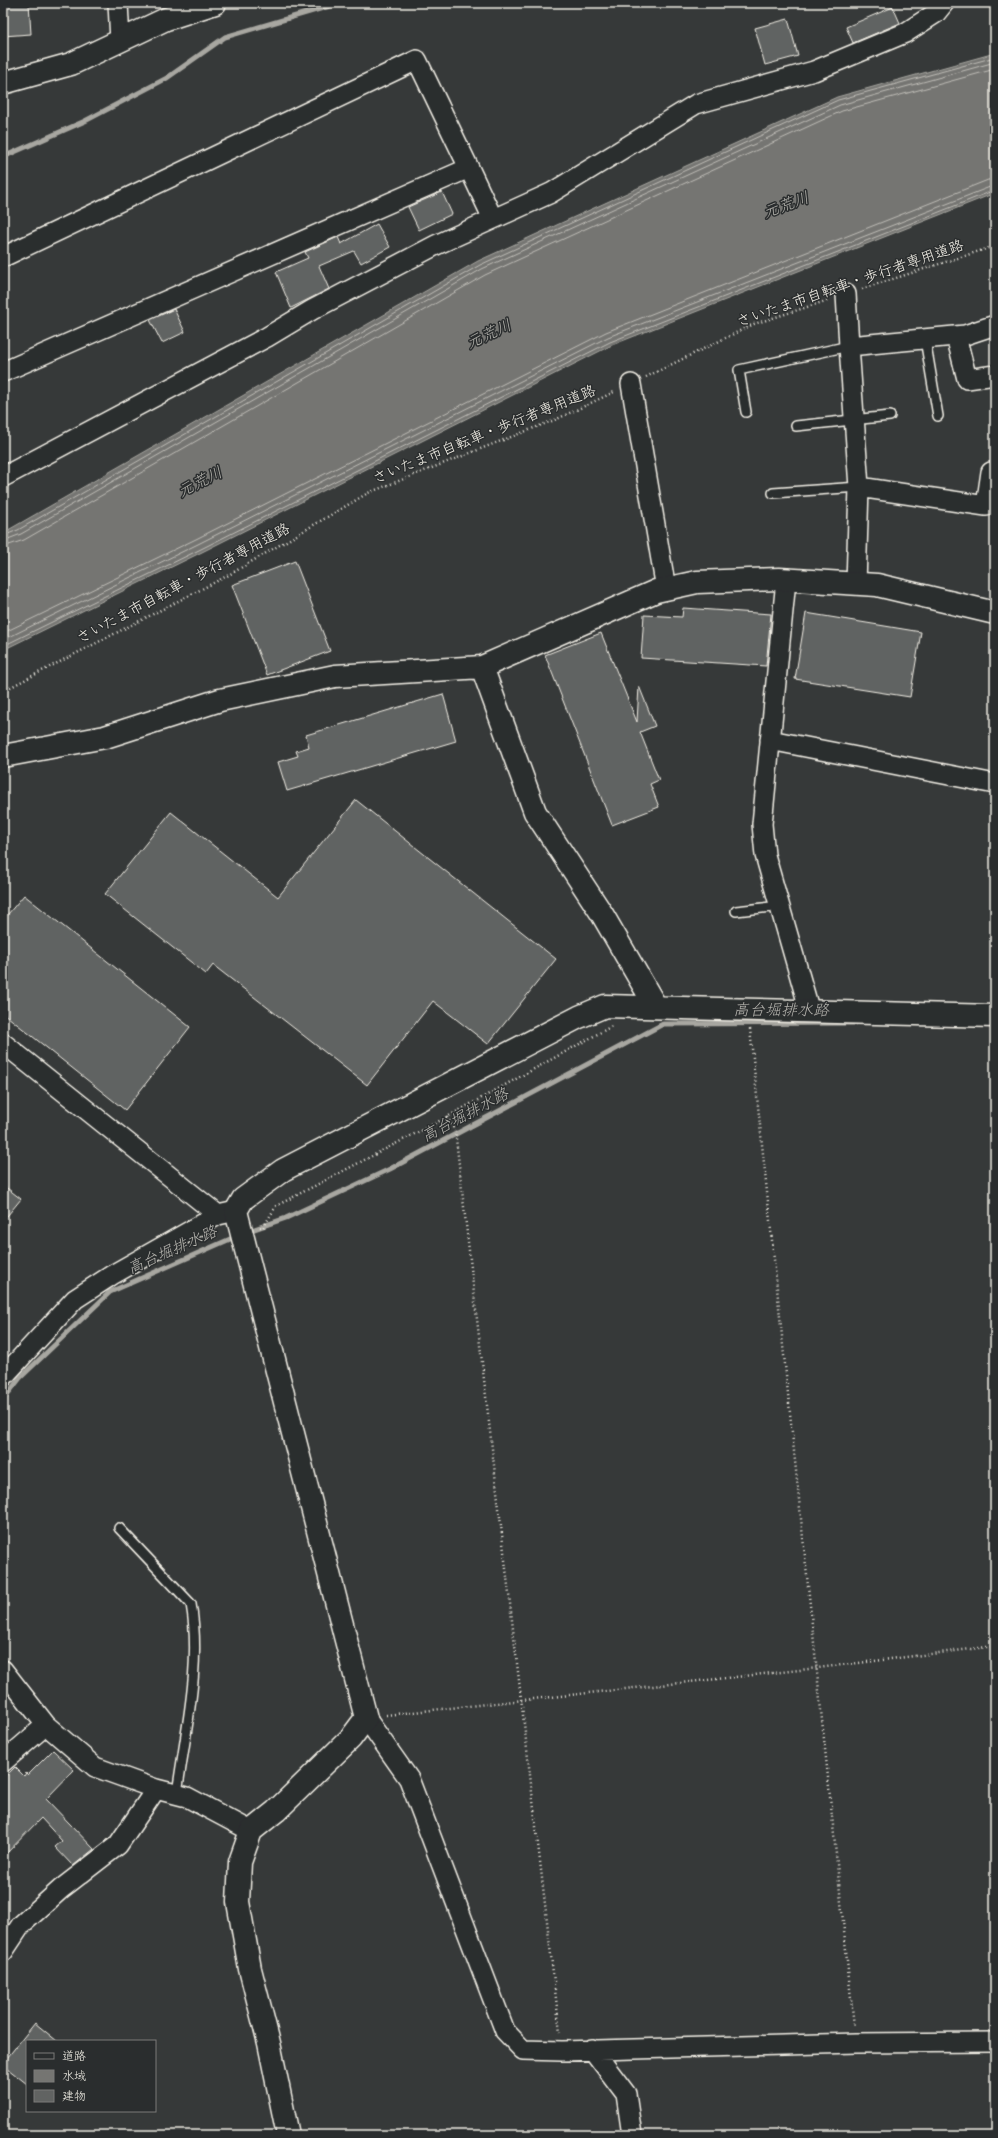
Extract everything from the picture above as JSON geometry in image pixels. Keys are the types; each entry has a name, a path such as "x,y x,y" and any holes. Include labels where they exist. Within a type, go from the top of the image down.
{"street":[{"path":"118,3 120,41"},
{"path":"3,83 71,64 166,19 215,3"},
{"path":"3,477 260,341 312,310 429,248 551,193 696,104 814,71 906,33 936,13 944,3"},
{"path":"3,257 417,60 493,219"},
{"path":"3,372 469,168"},
{"path":"846,294 859,486 856,584"},
{"path":"849,346 965,335 995,325"},
{"path":"956,336 967,379 995,375"},
{"path":"631,384 666,589"},
{"path":"859,486 986,506 991,472"},
{"path":"786,580 762,824 765,855 810,1012"},
{"path":"3,756 105,737 220,700 335,676 482,667 656,591 697,582 786,580 877,586 995,613"},
{"path":"482,667 535,812 602,914 656,1007"},
{"path":"770,740 995,784"},
{"path":"3,1377 76,1299 112,1275 231,1215 243,1199 283,1170 579,1017 605,1006 995,1016"},
{"path":"3,1043 231,1215 366,1718 409,1779 505,2031 524,2050 562,2051 856,2043 995,2042"},
{"path":"3,1670 46,1725 96,1767 156,1789 187,1797 251,1831"},
{"path":"288,2135 269,2043 250,1969 238,1902 240,1862 251,1831 276,1811 351,1738 366,1718"},
{"path":"3,1762 46,1725"},
{"path":"3,1952 21,1925 61,1889 118,1845 156,1789"},
{"path":"592,2049 626,2094 632,2135"}],"lane":[{"path":"926,339 938,416"},
{"path":"746,412 739,370 849,346"},
{"path":"796,426 890,416"},
{"path":"773,493 859,486"},
{"path":"736,911 780,906"},
{"path":"119,1528 191,1604 194,1619 195,1663 177,1794"}],"path":[{"name":"さいたま市自転車・歩行者専用道路","path":"3,691 227,576 368,493 557,419 754,324 995,246"},
{"path":"748,1009 856,2043"},
{"path":"231,1215 262,1228 276,1206 447,1117 613,1026"},
{"path":"447,1117 455,1130 562,2051"},
{"path":"366,1718 818,1668 995,1646"}],"water":[{"name":"元荒川","path":"995,53 995,193 612,345 202,552 3,650 3,533 478,261 837,97"}],"building":[{"path":"3,3 29,3 31,34 3,36"},
{"path":"893,7 900,23 853,43 846,27"},
{"path":"788,19 798,56 765,65 755,28"},
{"path":"442,192 452,214 419,230 408,207"},
{"path":"377,224 390,247 361,263 354,251 319,266 329,289 291,308 276,272 308,258 305,252 338,237 341,244"},
{"path":"174,309 185,332 162,343 150,320"},
{"path":"295,561 330,651 267,675 232,585"},
{"path":"683,608 771,614 766,666 641,658 644,615 682,617"},
{"path":"806,613 921,632 910,697 795,679"},
{"path":"601,633 637,722 639,686 655,726 640,732 659,780 650,784 659,807 612,825 545,655"},
{"path":"443,694 456,741 287,791 278,762 298,756 296,751 309,747 306,735"},
{"path":"356,800 556,959 488,1044 433,1001 367,1085 213,965 206,974 105,894 171,812 278,897"},
{"path":"24,895 190,1027 125,1110 3,1013 3,920"},
{"path":"3,1185 21,1199 3,1221"},
{"path":"53,1750 74,1770 46,1799 94,1849 73,1866 55,1847 62,1841 41,1818 3,1857 3,1779 15,1767 24,1776 26,1773 28,1775"},
{"path":"35,2023 56,2040 26,2040 26,2083 3,2065 3,2063"}],"waterway":[{"path":"3,157 85,121 167,78 225,37 340,3"},
{"name":"高台堀排水路","path":"246,1232 286,1218 390,1169 663,1024 856,1023"},
{"name":"高台堀排水路","path":"3,1400 20,1378 110,1292 237,1236"}]}
